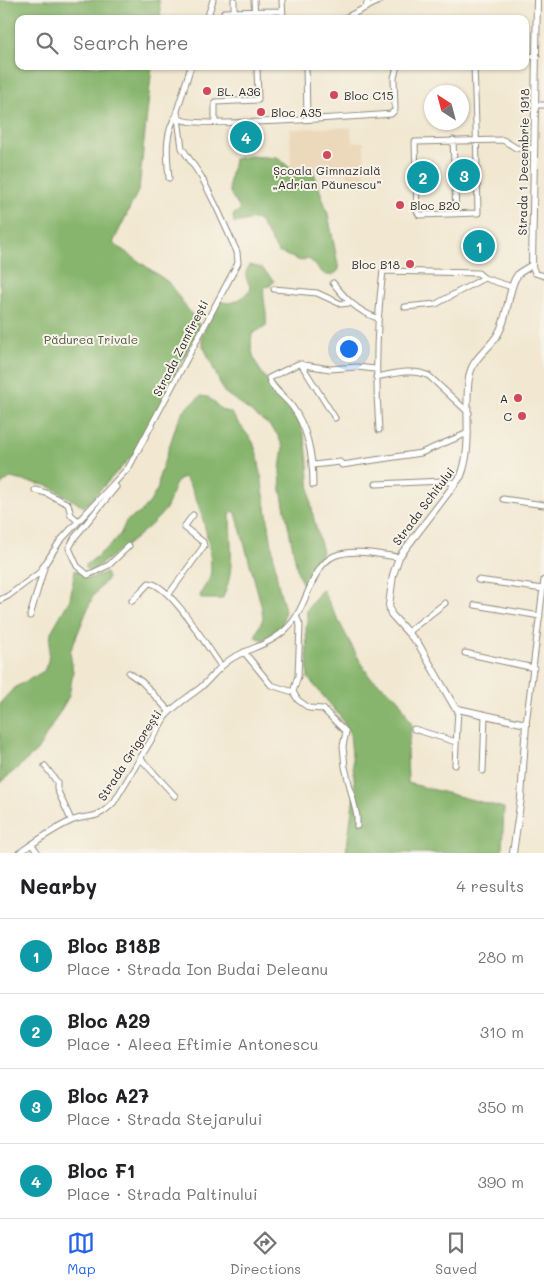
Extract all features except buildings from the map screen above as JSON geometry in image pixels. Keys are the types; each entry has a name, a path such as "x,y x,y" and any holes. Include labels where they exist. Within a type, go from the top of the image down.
{"main road":[{"name":"Strada 1 Decembrie 1918","path":"532,265 537,56 540,47 537,0"},
{"name":"Strada Schitului","path":"458,709 408,631 391,614 389,608 393,575 399,557 456,483 465,468 471,369 500,329 512,287 519,273 532,265"},
{"path":"458,709 526,724 521,798 513,853"}],"street":[{"path":"208,15 213,0"},
{"path":"234,0 234,12"},
{"path":"254,0 254,15"},
{"path":"282,0 282,15"},
{"path":"366,7 368,0"},
{"path":"351,15 381,0"},
{"path":"224,12 282,11"},
{"path":"529,57 537,56"},
{"name":"Strada Zamfirești","path":"0,600 18,589 45,566 60,541 118,480 144,440 239,258 202,178 184,153 178,116 190,70"},
{"path":"215,122 215,102 258,100 257,70"},
{"path":"306,70 307,119"},
{"path":"169,178 167,137 171,123 178,116 185,122 215,122 307,119 393,113 395,70"},
{"path":"474,70 477,140 478,213 419,215 417,211 414,144 417,141 454,140 477,140 503,140 516,148 534,149"},
{"path":"536,105 544,105"},
{"path":"454,140 456,213"},
{"path":"532,265 535,273 544,276"},
{"path":"379,430 375,370 377,318 383,271 478,273 484,278 512,287"},
{"path":"405,307 436,304 484,278"},
{"path":"333,283 349,303 365,314 377,318"},
{"path":"274,289 317,293 341,304 349,303"},
{"path":"313,485 313,465 309,442 298,416 269,378 293,365 301,364 330,369 357,366 375,370"},
{"path":"301,364 335,418"},
{"path":"376,377 402,373 422,373 429,376 469,413"},
{"path":"313,465 340,462 342,465 400,458 421,453 468,433"},
{"path":"118,480 106,500 75,537 69,548 77,566 88,575 109,565 129,546"},
{"path":"376,484 443,481 456,483"},
{"path":"35,490 46,493 68,504 71,515 78,521"},
{"path":"503,499 544,505"},
{"path":"168,594 204,546 203,542 184,527 193,515"},
{"name":"Strada Grigorești","path":"19,853 71,820 96,816 104,812 114,802 170,712 201,687 221,666 244,652 278,637 297,618 319,570 330,558 344,553 399,557"},
{"path":"30,616 45,566"},
{"path":"478,580 543,590"},
{"path":"526,724 544,580"},
{"path":"132,601 149,583 156,583 168,594 221,666"},
{"path":"408,631 445,604"},
{"path":"475,605 540,616"},
{"path":"293,692 298,676 300,638 297,618"},
{"path":"244,652 271,685 293,692 298,700 310,708 323,709 346,732 343,746 345,767 358,816 357,826"},
{"path":"465,653 534,668"},
{"path":"129,673 142,682 170,712"},
{"path":"455,765 458,709"},
{"path":"482,771 486,715"},
{"path":"414,729 456,742"},
{"path":"140,758 175,796"},
{"path":"45,766 57,782 57,789 71,820"},
{"path":"32,845 38,853"}],"shaded area":[{"name":"Școala Gimnazială „Adrian Păunescu”","path":"351,127 352,142 364,142 365,181 348,182 347,168 336,168 335,170 291,167 290,129"}],"green space":[{"name":"Pădurea Trivale","path":"0,0 159,0 161,15 15,15 15,70 152,70 139,189 113,243 168,282 200,326 134,454 84,507 49,486 10,478 0,486"},
{"path":"250,156 278,158 290,168 313,170 328,214 339,270 334,274 325,274 307,258 301,261 278,252 260,222 255,219 234,223 233,215 240,210 229,188 234,159"},
{"path":"250,265 262,268 274,281 270,286 264,287 266,326 252,334 254,358 259,369 296,416 301,426 308,458 312,509 322,548 321,556 303,585 298,574 281,490 280,469 283,447 277,434 269,425 224,392 202,343 202,335 219,301 233,302 251,288 246,276 246,271"},
{"path":"201,396 208,397 222,410 231,413 253,442 258,457 278,584 285,610 282,626 263,640 255,637 263,618 261,604 236,513 233,511 230,514 231,568 226,589 222,599 203,599 200,597 210,576 208,539 194,494 183,477 179,479 174,487 165,510 150,526 91,571 86,569 86,565 112,544 121,533 126,521 140,513 150,502 158,488 159,477 177,423 185,409"},
{"path":"75,570 89,578 106,573 108,578 93,596 70,652 73,672 69,696 37,751 0,783 0,703 14,688 44,671 48,661 51,632 70,599"},
{"path":"322,589 369,676 398,698 412,725 407,751 408,783 504,808 502,853 346,853 355,788 350,734 340,716 308,678 307,610"}],"place":[{"name":"BL. A36","path":"207,91"},
{"name":"Bloc C15","path":"334,95"},
{"name":"Bloc A35","path":"261,112"},
{"name":"Bloc F1","path":"246,137"},
{"name":"Școala Gimnazială „Adrian Păunescu”","path":"327,155"},
{"name":"Bloc A27","path":"464,175"},
{"name":"Bloc A29","path":"423,177"},
{"name":"Bloc B20","path":"400,205"},
{"name":"Bloc B18B","path":"479,246"},
{"name":"Bloc B18","path":"410,264"},
{"name":"A","path":"518,398"},
{"name":"C","path":"522,416"}]}
